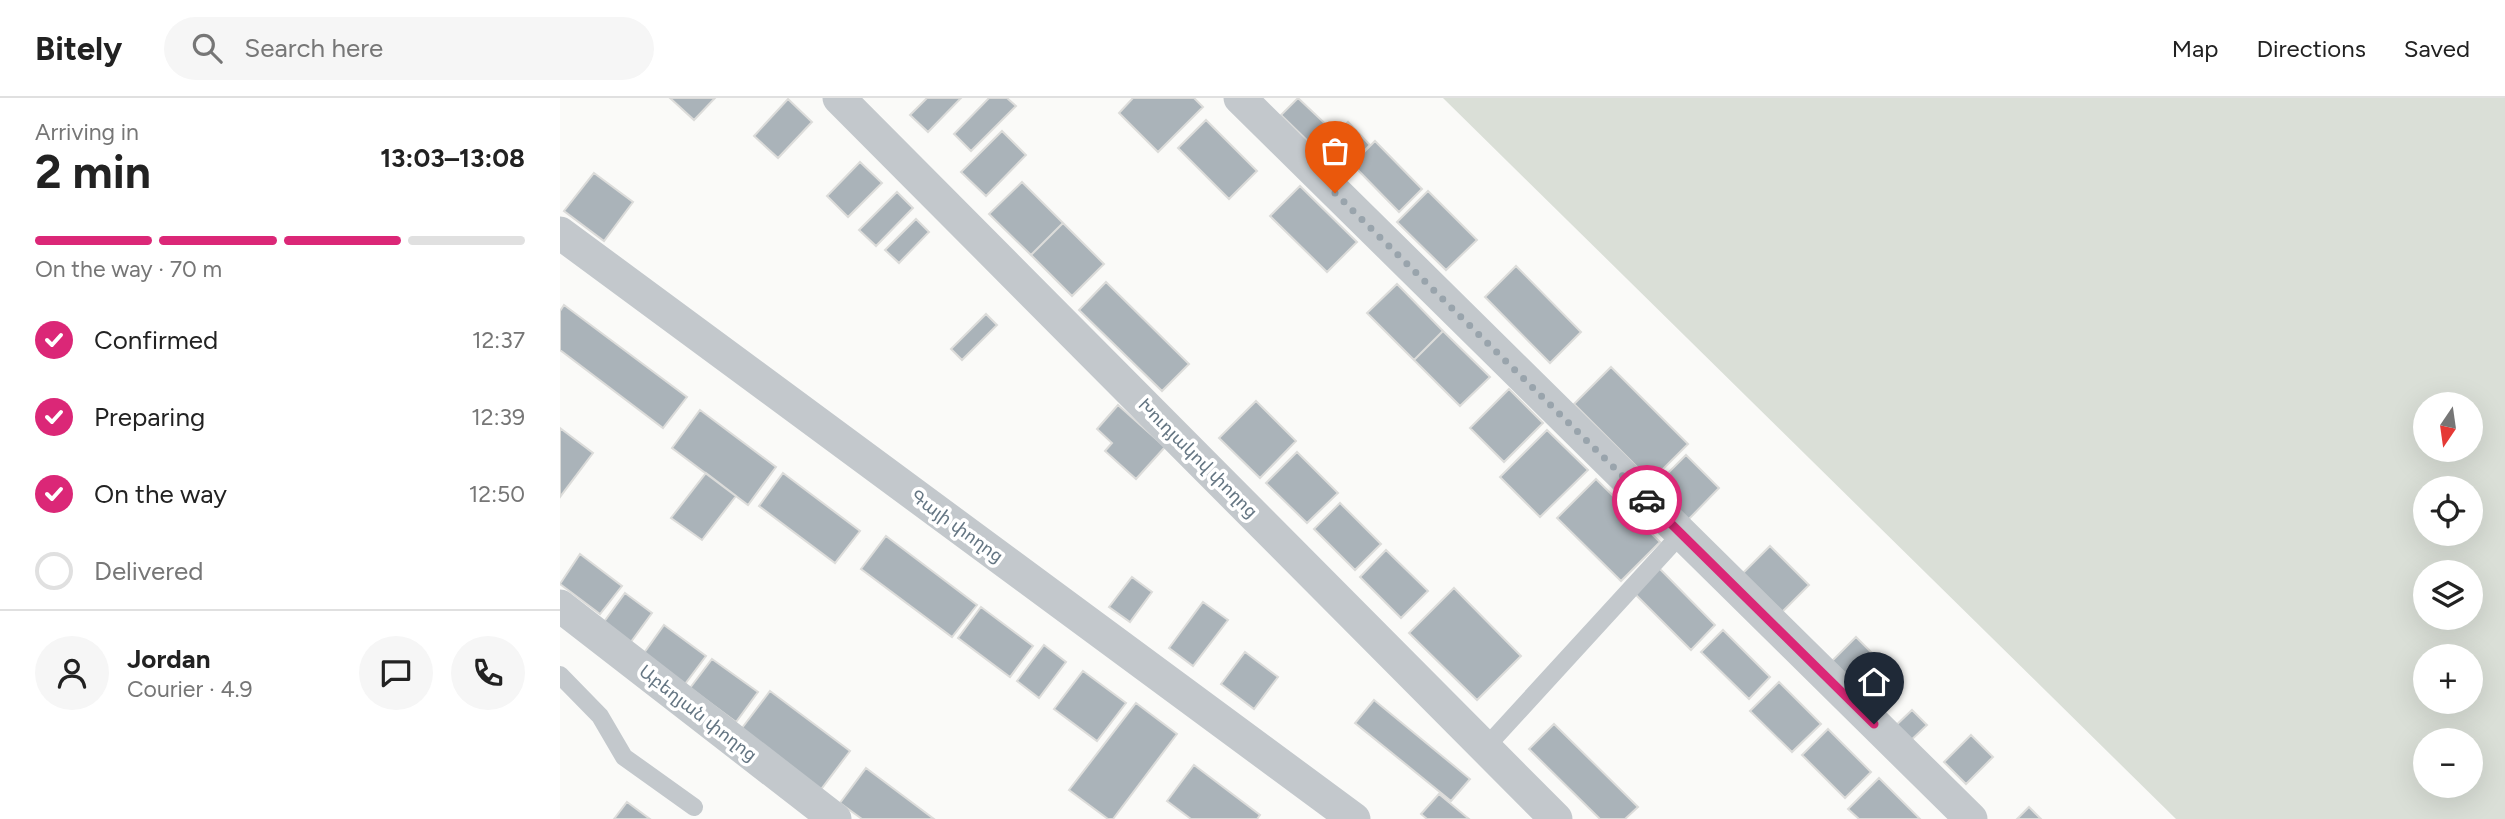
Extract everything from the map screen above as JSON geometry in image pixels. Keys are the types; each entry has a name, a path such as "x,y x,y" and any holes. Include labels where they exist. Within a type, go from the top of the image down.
{"street":[{"name":"Խուդյակով փողոց","path":"839,98 1556,819"},
{"path":"1240,98 1971,819"},
{"name":"Գայի փողոց","path":"560,233 1354,819"},
{"name":"Աբեղյան փողոց","path":"560,606 835,819"}],"lane":[{"path":"1485,748 1681,534"},
{"path":"560,675 600,716 624,757 694,807"}],"shaded area":[{"path":"1443,98 2505,98 2505,819 2176,819"}],"building":[{"path":"670,98 715,98 694,120"},
{"path":"927,98 961,98 928,132 910,115"},
{"path":"989,98 1007,98 1016,106 971,151 954,134"},
{"path":"1133,98 1194,98 1203,107 1158,152 1119,113"},
{"path":"1298,98 1335,133 1318,151 1281,115"},
{"path":"788,99 812,122 778,158 754,136"},
{"path":"1206,120 1257,171 1229,199 1178,148"},
{"path":"1348,122 1370,145 1356,159 1334,136"},
{"path":"1002,131 1026,155 986,196 961,172"},
{"path":"1375,141 1422,189 1399,212 1352,164"},
{"path":"860,162 882,183 848,217 827,196"},
{"path":"594,173 633,202 604,241 564,211"},
{"path":"1022,182 1063,223 1031,255 989,214"},
{"path":"1300,186 1357,242 1327,272 1270,216"},
{"path":"1428,191 1477,240 1446,270 1397,222"},
{"path":"897,192 913,208 876,246 859,230"},
{"path":"916,219 929,232 899,263 885,250"},
{"path":"1063,223 1104,264 1072,296 1031,255"},
{"path":"1516,266 1581,332 1550,363 1485,297"},
{"path":"1106,282 1189,364 1162,391 1079,310"},
{"path":"1397,284 1443,331 1414,360 1367,313"},
{"path":"564,305 687,397 663,428 560,350 560,311"},
{"path":"986,314 997,325 962,360 951,349"},
{"path":"1443,331 1490,377 1460,406 1414,360"},
{"path":"1611,367 1688,444 1651,481 1574,404"},
{"path":"1509,389 1543,423 1504,462 1470,428"},
{"path":"1256,401 1296,441 1260,478 1219,438"},
{"path":"1118,405 1165,447 1136,479 1105,451 1112,443 1097,429"},
{"path":"700,410 776,467 748,505 672,448"},
{"path":"560,428 593,453 560,497"},
{"path":"1547,430 1588,470 1540,517 1500,477"},
{"path":"1297,452 1338,493 1307,523 1266,483"},
{"path":"1686,455 1719,488 1685,523 1652,489"},
{"path":"706,473 736,496 702,540 671,518"},
{"path":"783,473 860,531 835,563 759,506"},
{"path":"1596,479 1660,542 1621,581 1557,518"},
{"path":"1340,503 1381,544 1355,570 1314,529"},
{"path":"886,536 977,605 952,637 861,569"},
{"path":"1770,546 1809,585 1782,612 1743,573"},
{"path":"1386,550 1428,591 1401,618 1360,577"},
{"path":"580,554 622,586 600,614 560,584"},
{"path":"1659,568 1715,625 1691,650 1634,593"},
{"path":"1132,577 1152,592 1130,622 1109,607"},
{"path":"1454,588 1521,656 1477,700 1409,633"},
{"path":"625,593 652,613 628,646 601,626"},
{"path":"1203,602 1228,620 1193,666 1169,648"},
{"path":"981,607 1033,646 1010,677 958,638"},
{"path":"664,625 706,656 685,684 644,653"},
{"path":"1723,630 1770,677 1749,699 1701,652"},
{"path":"1856,637 1893,674 1869,697 1832,661"},
{"path":"1044,645 1066,662 1039,698 1017,681"},
{"path":"1245,652 1278,677 1254,709 1221,684"},
{"path":"712,659 758,692 736,722 690,688"},
{"path":"1083,671 1126,703 1097,741 1054,709"},
{"path":"1779,682 1821,724 1792,752 1750,711"},
{"path":"770,691 850,751 819,792 739,732"},
{"path":"1374,700 1470,779 1451,801 1355,723"},
{"path":"1136,703 1177,734 1113,819 1108,819 1069,790"},
{"path":"1912,710 1927,725 1905,746 1890,731"},
{"path":"1554,724 1638,807 1625,819 1600,819 1529,749"},
{"path":"1828,729 1871,772 1845,798 1802,755"},
{"path":"1971,735 1993,757 1966,784 1944,762"},
{"path":"1194,765 1260,815 1257,819 1191,819 1167,801"},
{"path":"866,768 934,819 862,819 840,803"},
{"path":"1879,778 1920,819 1859,819 1848,809"},
{"path":"1439,794 1469,819 1427,819 1421,814"},
{"path":"627,802 650,819 614,819"},
{"path":"2029,807 2041,819 2017,819"}],"way so far":[{"path":"1335,193 1647,500"}],"route":[{"path":"1647,500 1874,724"}]}
